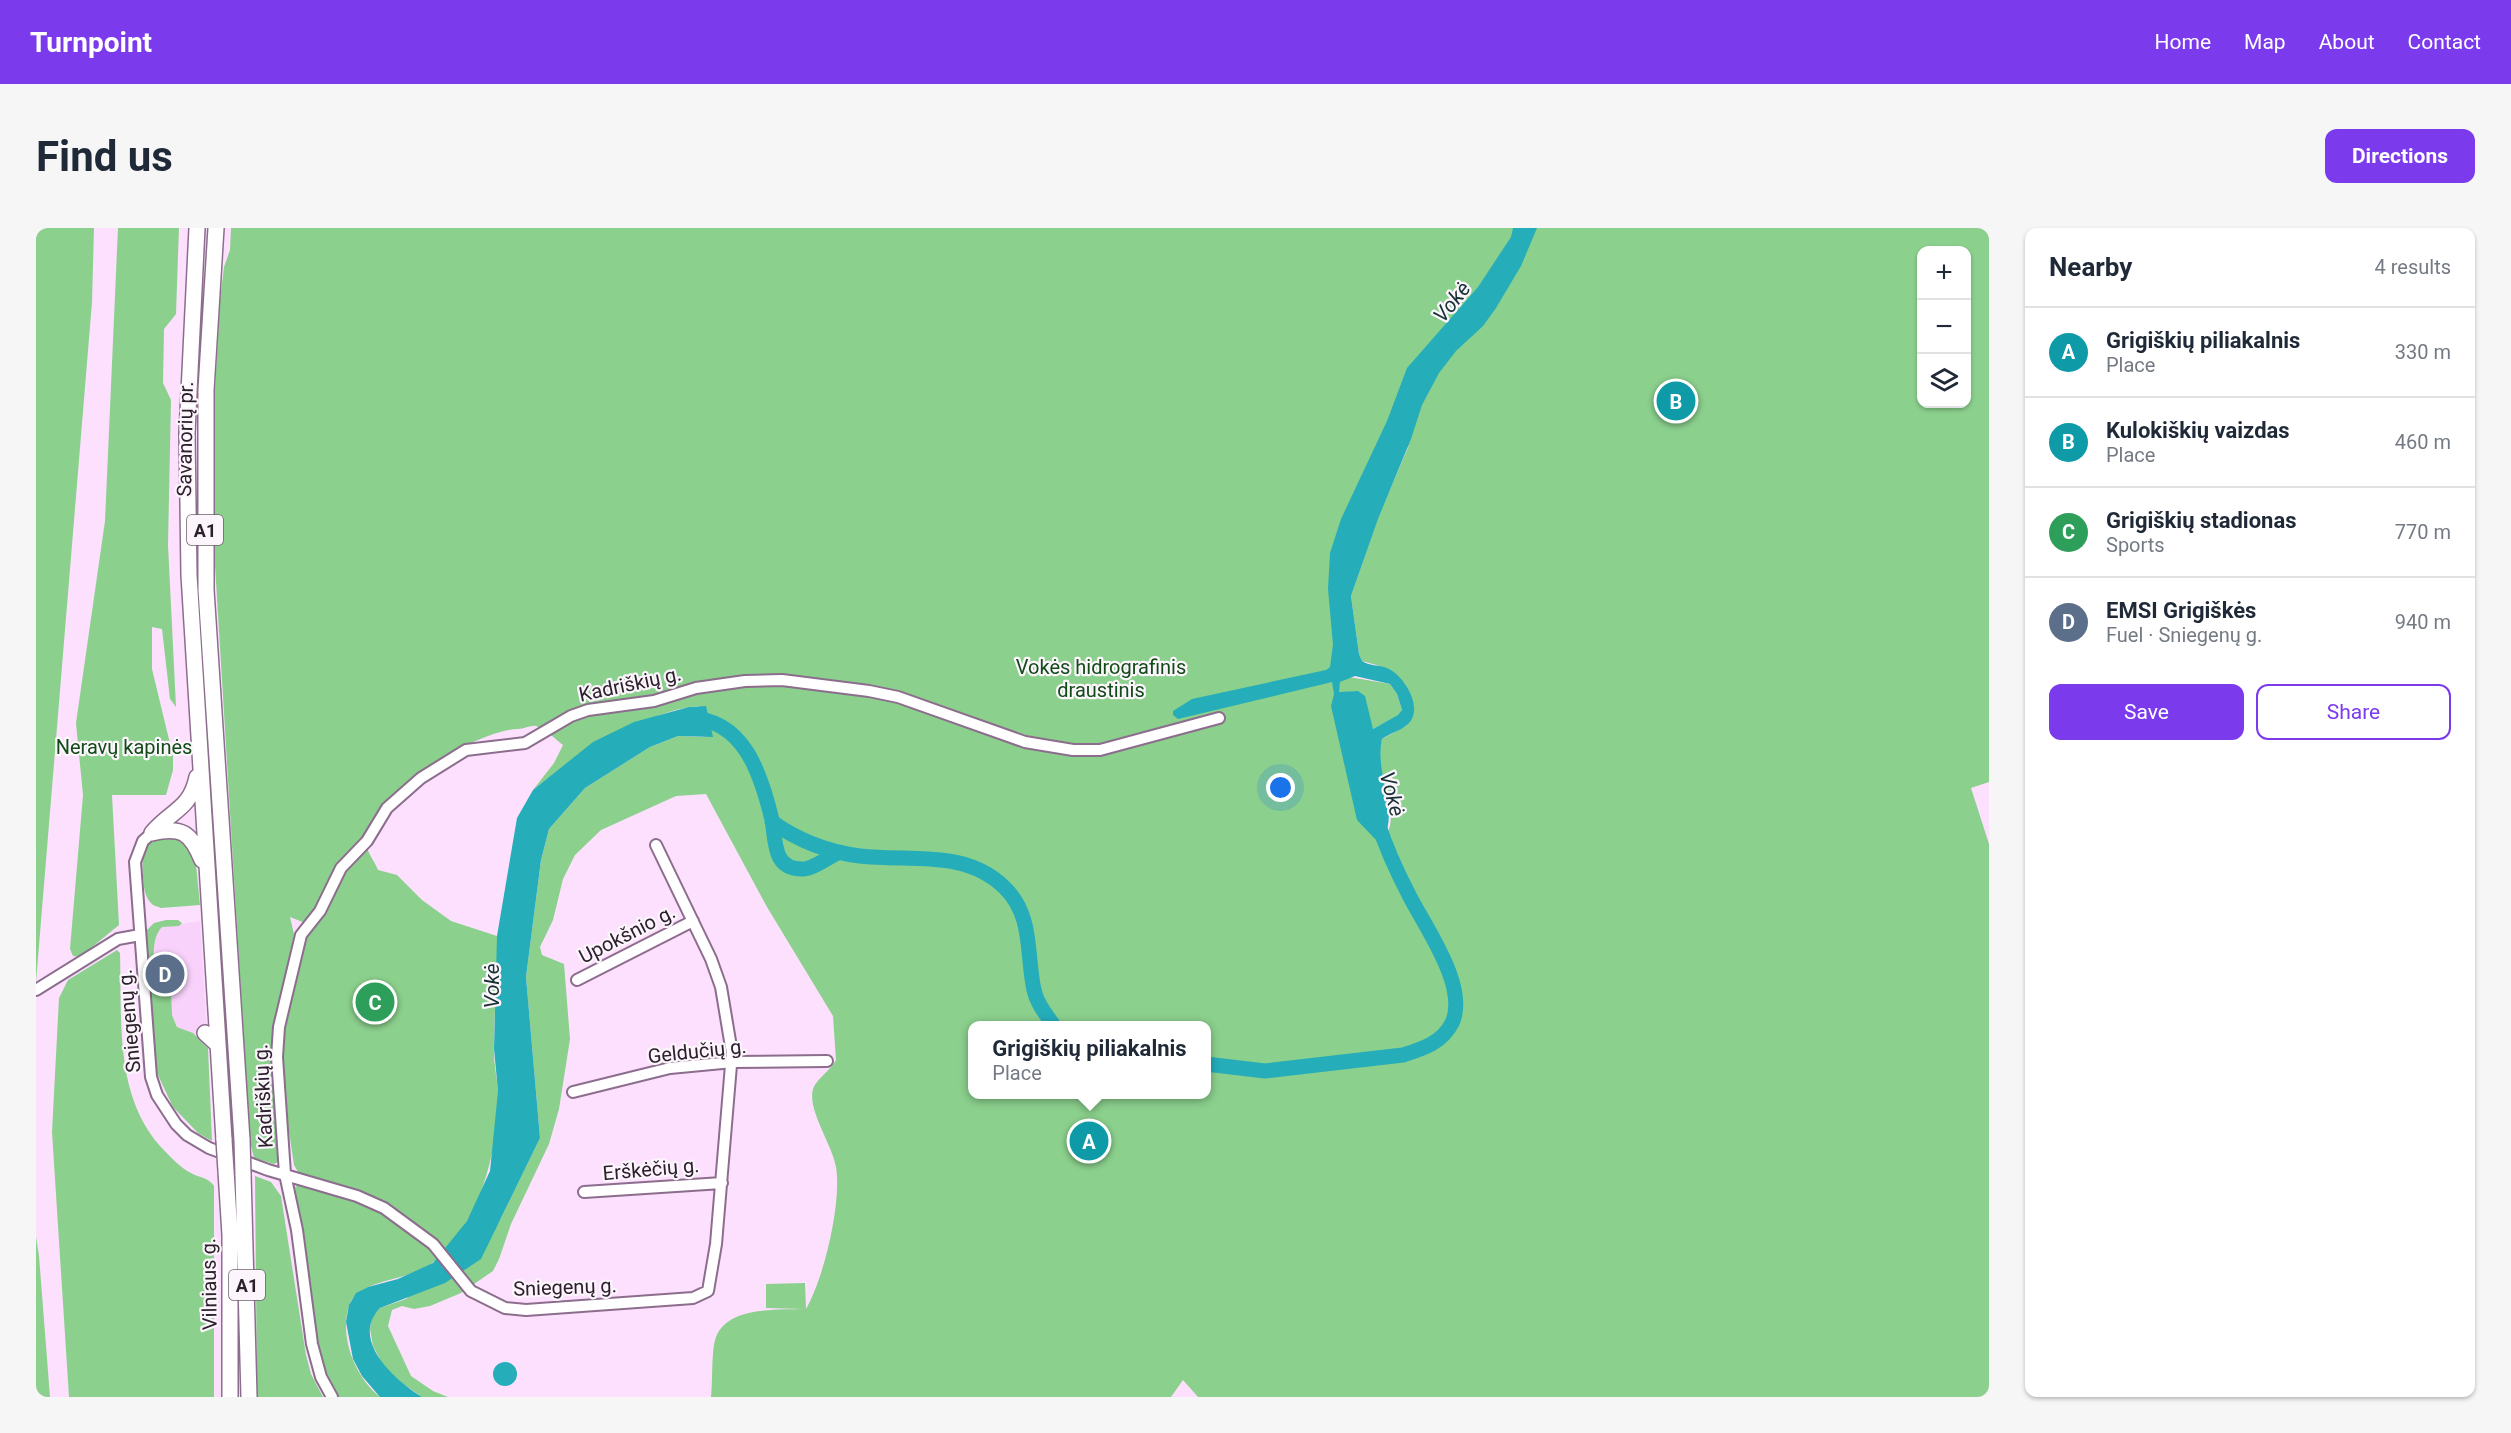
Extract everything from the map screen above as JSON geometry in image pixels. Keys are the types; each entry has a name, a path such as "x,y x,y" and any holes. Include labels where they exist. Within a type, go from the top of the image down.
{"highway":[{"name":"A1","path":"197,228 187,433 188,512 192,659 218,1045"},
{"name":"Savanorių pr.","path":"216,228 206,390 206,590 243,1174"},
{"path":"206,390 222,228"},
{"path":"152,833 186,804 193,794 200,764"},
{"path":"152,833 174,830 189,836 195,842 208,881"},
{"path":"205,1033 218,1045"},
{"name":"Vilniaus g.","path":"218,1045 230,1235 230,1397"},
{"name":"Vilniaus g.","path":"243,1174 249,1397"}],"street":[{"name":"Kadriškių g.","path":"332,1397 321,1377 312,1344 297,1230 285,1174 277,1042 302,935 320,911 341,868 367,841 387,808 421,778 466,750 525,743 571,716 588,710 654,701 696,688 745,681 782,681 898,697 1025,742 1052,749 1100,750 1220,718"},
{"name":"Sniegenų g.","path":"152,833 143,841 135,862 148,1057 157,1095 166,1111 182,1130 198,1143 375,1204 403,1220 433,1244 466,1286 490,1302 505,1308 526,1310 693,1298 708,1291 722,1183 733,1062 721,987 693,921 656,845"},
{"name":"Upokšnio g.","path":"577,980 693,921"},
{"path":"36,990 118,939 140,935"},
{"name":"Geldučių g.","path":"573,1092 670,1068 733,1062 827,1061"},
{"name":"Erškėčių g.","path":"584,1192 722,1183"}],"shaded area":[{"path":"200,921 208,1048 193,1033 178,1027 172,1015 171,992 157,991 154,947 156,933 162,927"}],"green space":[{"path":"36,228 94,228 92,302 36,982"},
{"name":"Neravų kapinės","path":"118,228 179,228 176,314 164,329 163,383 171,400 168,545 176,707 170,699 162,629 152,627 152,669 173,756 173,770 166,795 112,795 119,925 80,957 73,956 70,949 83,795 76,723 105,521"},
{"name":"Vokės hidrografinis draustinis","path":"231,228 1989,228 1989,782 1971,788 1989,844 1989,1397 1198,1397 1183,1380 1171,1397 711,1397 714,1343 722,1327 742,1315 755,1312 804,1309 766,1308 766,1284 805,1283 806,1309 819,1279 834,1219 837,1182 834,1158 813,1107 812,1097 815,1085 836,1060 833,1016 767,907 706,794 676,796 601,830 575,855 563,879 553,920 540,947 542,955 564,964 570,1039 559,1109 549,1144 511,1224 493,1271 461,1293 430,1306 414,1309 402,1306 392,1310 388,1326 411,1376 433,1391 448,1397 422,1397 395,1378 383,1365 373,1346 370,1329 372,1316 380,1308 406,1299 499,1222 540,1138 526,977 541,860 549,829 585,788 650,747 678,736 705,737 699,706 678,709 657,716 612,737 533,790 554,763 563,745 536,726 500,732 478,740 429,767 386,801 372,819 366,841 378,870 397,875 422,900 451,921 497,936 494,1051 498,1091 497,1114 495,1137 483,1185 462,1230 431,1264 421,1270 362,1290 349,1306 346,1330 351,1356 363,1379 380,1397 337,1397 319,1357 295,1187 300,1184 358,1201 434,1240 420,1227 390,1207 359,1193 306,1176 298,1172 294,1165 285,1105 281,1033 305,923 290,917 294,934 272,1037 280,1161 274,1164 254,1158 250,1141 213,532 214,407 224,267 230,250","holes":["1409,445 1378,518 1351,596 1359,654 1362,661 1380,666 1405,684 1414,707 1406,726 1382,739 1381,742 1379,760 1391,815 1387,834 1381,841 1343,693 1358,691 1373,729 1399,715 1402,710 1397,694 1390,684 1349,677 1337,558"]},
{"path":"182,836 195,854 200,905 161,908 153,905 146,895 143,855 149,843 155,840"},
{"path":"178,920 182,923 179,926 162,927 155,940 157,991 171,991 172,1015 177,1027 193,1033 208,1048 212,1141 198,1133 173,1107 156,1071 146,931 154,923"},
{"path":"117,950 120,953 121,1029 128,1079 135,1103 145,1125 174,1161 214,1186 214,1397 69,1397 52,1132 59,998 68,980"},
{"path":"255,1176 271,1182 281,1196 306,1355 311,1374 323,1397 257,1397"},
{"path":"36,1237 39,1256 50,1397 36,1397"}],"water":[{"path":"1513,228 1537,228 1521,266 1496,308 1483,326 1456,351 1439,373 1422,405 1351,596 1362,661 1386,667 1395,673 1411,694 1414,711 1407,725 1382,739 1381,765 1389,815 1388,828 1383,840 1378,842 1357,820 1331,706 1334,694 1332,682 1178,719 1173,715 1173,711 1192,699 1326,670 1330,667 1333,645 1328,589 1330,553 1341,519 1387,421 1407,368 1478,287 1511,237","holes":["1355,676 1390,684 1397,694 1402,710 1398,715 1373,729 1365,696 1358,691 1339,692 1340,682"]},
{"path":"706,706 713,737 678,736 650,747 585,788 549,829 541,860 526,977 540,1138 481,1259 445,1283 380,1308 372,1320 370,1333 373,1346 380,1358 400,1381 422,1397 380,1397 362,1376 353,1359 346,1322 349,1305 356,1293 368,1287 398,1279 433,1263 467,1221 490,1171 498,1091 494,1049 497,936 517,818 533,790 593,742 634,722 689,707"},
{"path":"505,1362 513,1366 517,1374 513,1382 505,1386 497,1382 493,1374 497,1366"}],"waterway":[{"name":"Vokė","path":"689,718 708,721 724,728 747,752 762,785 772,820 777,852 785,864 792,868 802,869 816,865 839,852"},
{"name":"Vokė","path":"772,822 792,835 836,852 860,856 954,862 989,875 1014,898 1020,910 1025,923 1035,995 1050,1021"},
{"name":"Vokė","path":"1211,1065 1265,1071 1403,1055 1431,1044 1448,1030 1456,1008 1455,992 1450,975 1434,940 1400,878 1378,823"}],"place":[{"name":"Kulokiškių vaizdas","path":"1676,401"},
{"name":"EMSI Grigiškės","path":"165,974"},
{"name":"Grigiškių stadionas","path":"375,1002"},
{"name":"Grigiškių piliakalnis","path":"1089,1141"}]}
